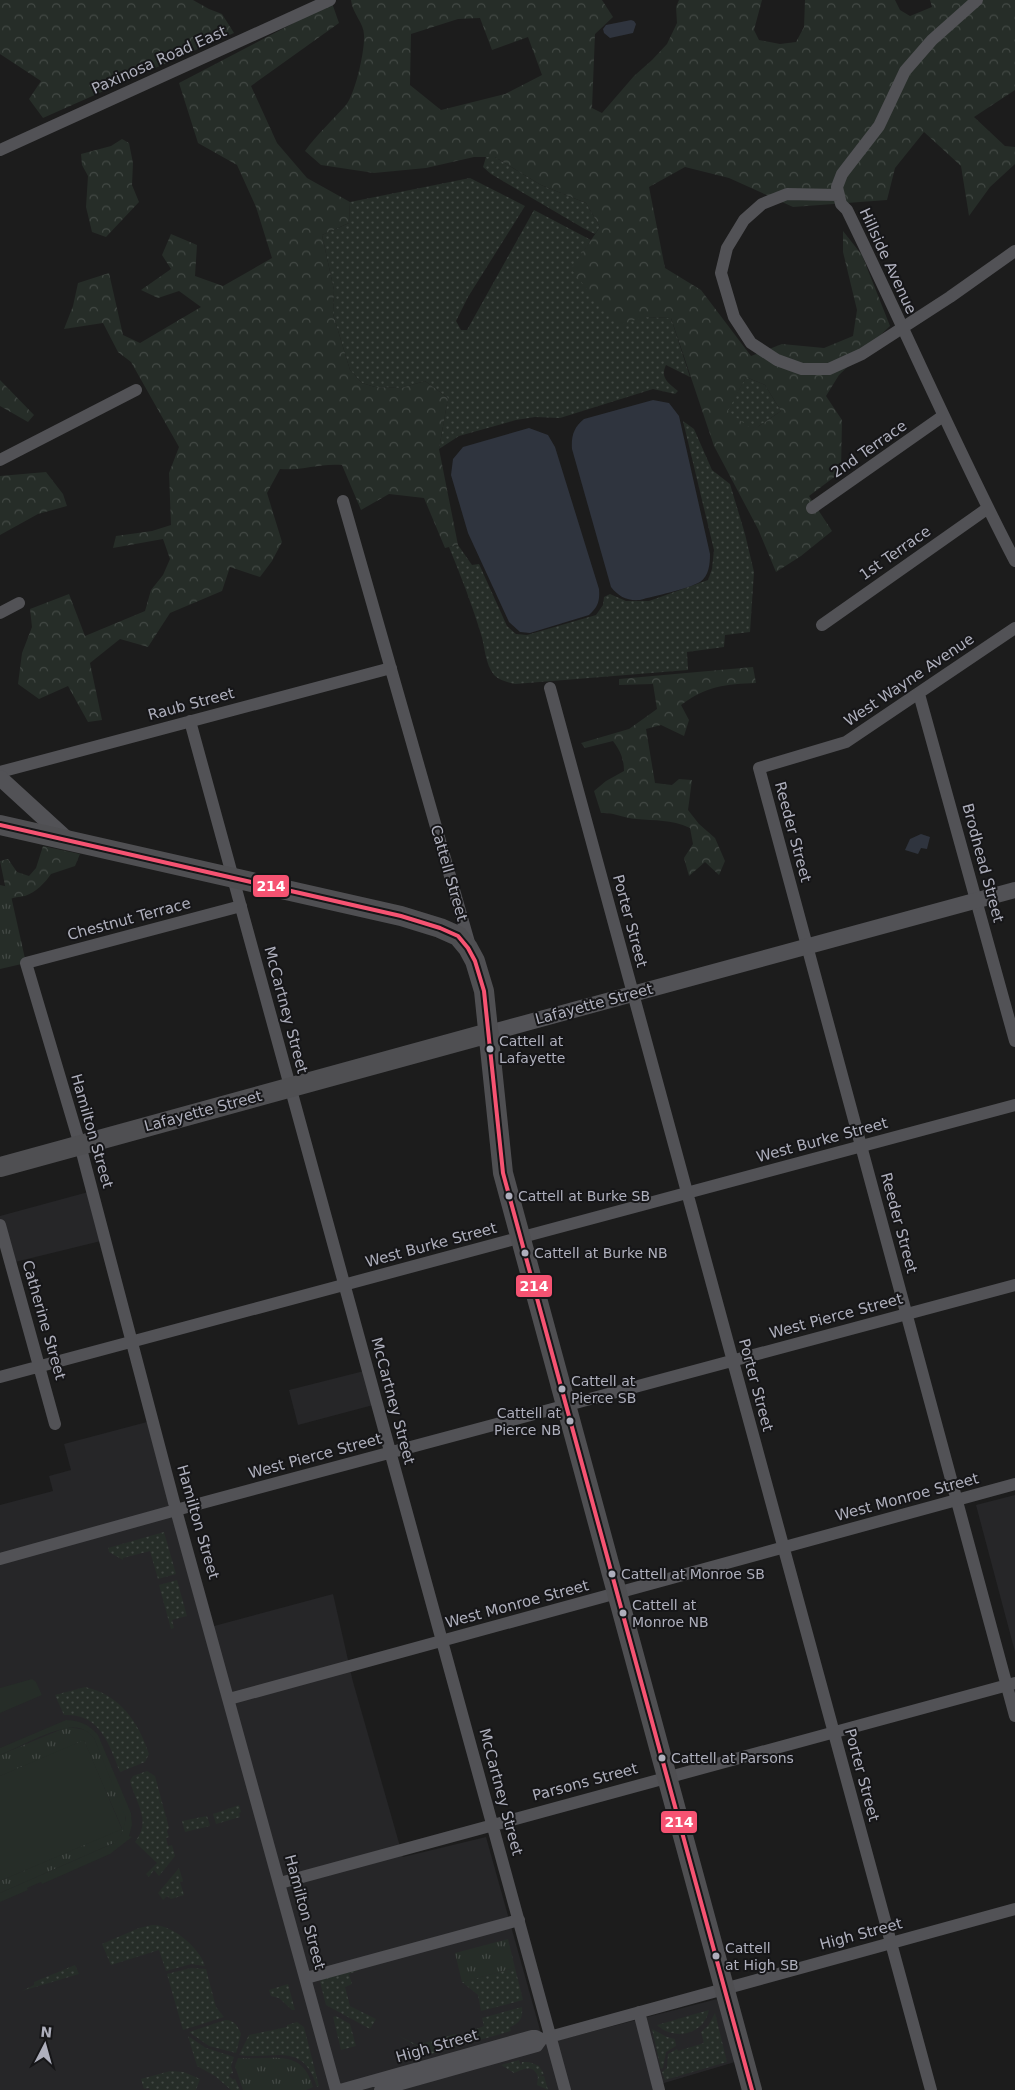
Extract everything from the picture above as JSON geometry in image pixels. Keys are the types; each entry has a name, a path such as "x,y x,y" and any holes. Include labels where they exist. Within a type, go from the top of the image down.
{"main road":[{"path":"0,825 234,880 401,916 440,928 458,936 468,948 474,961"},
{"name":"Cattell Street","path":"474,961 484,991 503,1173 752,2090"},
{"name":"Lafayette Street","path":"0,1167 489,1033"}],"street":[{"name":"Paxinosa Road East","path":"0,150 330,0"},
{"path":"977,0 932,40 905,71 879,126 842,174 837,187 839,196 787,194 762,204 744,220 727,248 721,273 734,317 751,344 777,360 802,368 829,368 862,354 1015,251"},
{"name":"Hillside Avenue","path":"839,196 841,204 847,210 888,294 943,416 1015,561"},
{"path":"0,460 136,390"},
{"name":"2nd Terrace","path":"812,508 943,416"},
{"name":"Cattell Street","path":"343,501 474,961"},
{"name":"1st Terrace","path":"822,624 988,508"},
{"path":"0,613 18,603"},
{"name":"West Wayne Avenue","path":"759,768 846,742 1015,628"},
{"name":"Raub Street","path":"0,772 391,668"},
{"name":"Porter Street","path":"550,688 931,2090"},
{"name":"Brodhead Street","path":"919,694 1015,1040"},
{"name":"McCartney Street","path":"190,721 519,1920 546,2038 565,2090"},
{"name":"Reeder Street","path":"759,768 957,1501 1011,1684 1015,1716"},
{"path":"0,778 70,842"},
{"name":"Lafayette Street","path":"489,1033 1015,890"},
{"name":"Chestnut Terrace","path":"26,963 241,906"},
{"name":"Hamilton Street","path":"26,963 80,1145 176,1510 336,2090"},
{"name":"West Burke Street","path":"0,1377 1015,1105"},
{"name":"Catherine Street","path":"0,1225 55,1424"},
{"name":"West Pierce Street","path":"0,1559 1015,1285"},
{"name":"West Monroe Street","path":"229,1699 1015,1484"},
{"name":"Parsons Street","path":"280,1882 1011,1684"},
{"name":"High Street","path":"380,2090 537,2046 546,2038 1015,1909"},
{"path":"306,1978 519,1920"},
{"path":"639,2012 659,2090"},
{"name":"High Street","path":"340,2090 532,2036 546,2038"}],"shaded area":[{"path":"631,20 636,24 633,33 610,38 604,33 603,29 606,25"},
{"path":"653,400 669,403 679,416 710,554 710,562 707,573 700,582 640,600 631,600 620,596 611,587 572,449 572,440 574,432 584,419"},
{"path":"529,428 548,435 555,447 599,589 599,600 589,615 530,633 520,632 509,622 468,533 451,475 453,459 463,447"},
{"path":"921,834 930,837 927,849 921,848 918,854 905,850 910,839"},
{"path":"92,1191 105,1240 11,1263 0,1225 0,1216"},
{"path":"368,1370 377,1404 298,1425 289,1390"},
{"path":"147,1422 203,1629 333,1594 353,1682 403,1857 486,1837 544,2044 717,1999 735,2062 654,2086 654,2090 0,2090 0,1505 53,1491 49,1476 71,1470 64,1444"},
{"path":"1015,1495 1015,1652 976,1505"}],"green space":[{"path":"0,0 193,0 222,14 234,33 43,118 29,99 41,81 0,54"},
{"path":"351,0 602,0 613,17 595,34 592,108 602,113 634,76 667,44 677,23 676,7 679,0 762,0 754,30 759,40 780,44 796,42 804,27 805,0 895,0 900,10 910,16 932,7 930,0 1015,0 1015,90 974,117 1005,146 1015,147 1015,164 990,187 969,216 961,166 924,132 895,168 887,200 793,207 729,178 685,167 649,187 665,268 701,290 751,356 782,344 824,348 853,336 857,310 843,252 843,231 862,255 890,326 839,375 826,396 842,420 841,472 809,496 832,531 801,556 776,572 758,529 714,446 671,318 644,317 620,325 602,308 571,269 600,227 586,203 541,185 495,157 474,157 426,168 374,173 321,165 305,151 346,105 356,82 363,51 364,35","holes":["480,18 492,50 528,37 542,75 505,94 441,110 410,85 411,34 458,19","746,377 765,385 781,411 759,426 750,428 728,411"]},
{"path":"332,3 339,23 251,86 277,143 307,178 350,202 349,223 322,235 334,290 333,314 350,370 362,383 375,387 401,388 425,381 448,398 439,449 458,545 445,548 424,498 389,494 361,510 342,465 280,469 267,493 282,542 272,561 260,577 230,567 222,591 170,613 148,647 120,639 90,663 102,720 88,722 68,686 39,699 18,684 22,653 32,627 30,609 69,594 85,636 145,611 151,590 163,575 170,559 163,539 113,548 116,536 152,531 171,525 169,473 179,447 131,362 118,352 103,323 64,329 73,306 78,283 109,273 123,335 140,343 201,307 179,291 158,298 141,290 171,269 162,255 171,234 197,245 195,276 223,286 272,258 256,207 237,165 198,143 179,83"},
{"path":"122,139 129,143 133,163 132,185 139,202 106,237 92,232 86,207 88,176 82,165 81,154 111,146"},
{"path":"486,157 495,157 541,185 586,203 600,227 595,234 491,174 483,167"},
{"path":"470,178 525,206 468,297 456,321 461,330 467,330 534,210 591,240 572,269 644,317 671,318 690,377 666,365 664,370 665,377 668,383 678,391 675,394 653,389 560,418 535,417 516,420 459,436 439,449 448,398 425,381 401,388 375,387 362,383 350,370 333,314 334,290 322,235 349,223 350,202"},
{"path":"746,377 765,385 781,411 759,426 750,429 727,411"},
{"path":"0,380 34,415 28,422 0,406"},
{"path":"683,421 694,429 712,470 730,484 754,572 750,632 725,635 724,647 687,652 688,670 515,684 496,677 489,666 478,623 449,547 458,545 472,565 479,564 507,626 516,634 527,635 596,615 603,605 604,597 610,594 626,601 649,601 708,580 712,569 714,550"},
{"path":"46,472 63,494 67,506 38,514 0,535 0,476"},
{"path":"753,667 756,683 717,687 699,694 681,705 689,720 684,736 661,725 646,729 655,783 672,785 679,779 692,780 688,810 699,824 715,838 725,861 719,875 705,862 689,876 684,858 693,844 690,828 669,822 601,813 594,791 606,781 624,771 620,751 613,741 585,748 581,743 629,729 657,709 653,684 619,685 619,679"},
{"path":"43,846 80,854 75,866 51,874 33,892 8,900 0,861 8,859 17,872 29,876 36,868"},
{"path":"0,885 9,887 26,963 0,969"},
{"path":"164,1532 176,1574 158,1579 150,1551 123,1558 123,1560 109,1552 108,1548"},
{"path":"177,1580 187,1616 172,1620 174,1628 171,1629 159,1585"},
{"path":"32,1679 36,1682 42,1695 0,1713 0,1688"},
{"path":"85,1687 108,1696 126,1711 145,1742 149,1754 145,1762 120,1772 107,1741 95,1725 86,1719 64,1715 55,1695"},
{"path":"66,1720 84,1724 98,1735 131,1813 132,1825 129,1836 132,1837 110,1854 42,1884 41,1882 27,1888 28,1890 0,1902 0,1893 114,1843 122,1833 126,1818 94,1738 83,1729 70,1728 50,1733 0,1755 0,1748"},
{"path":"67,1727 86,1730 94,1738 125,1812 124,1829 114,1843 0,1893 0,1881 122,1828 84,1741 0,1776 0,1755"},
{"path":"84,1740 122,1829 0,1881 0,1776"},
{"path":"147,1771 155,1776 169,1828 167,1831 169,1837 166,1838 168,1846 172,1845 175,1856 159,1876 154,1870 149,1877 146,1874 157,1863 135,1842 140,1834 142,1819 130,1781 133,1776"},
{"path":"239,1805 240,1817 216,1824 213,1814"},
{"path":"207,1816 210,1826 185,1832 182,1821"},
{"path":"179,1868 183,1881 180,1882 184,1895 171,1899 167,1896 163,1900 158,1893"},
{"path":"152,1925 168,1928 184,1938 197,1952 205,1966 191,1964 166,1971 159,1950 111,1965 102,1944 139,1928"},
{"path":"508,1939 515,1968 462,1982 455,1953"},
{"path":"75,1965 79,1974 22,1991 34,1985 34,1982"},
{"path":"191,1968 206,1969 216,2007 224,2017 183,2030 167,1974"},
{"path":"355,1968 359,1970 349,1974 352,1984 345,1987 350,2006 376,2019 370,2029 326,2005 320,1982 321,1979"},
{"path":"515,1968 523,2000 481,2011 478,1995 462,1982"},
{"path":"288,1984 295,2010 292,2010 279,1998 271,1996 269,1990"},
{"path":"522,2007 521,2017 516,2024 510,2027 511,2031 431,2054 397,2035 417,2045 455,2034 458,2036 484,2026 482,2018"},
{"path":"709,2010 701,2025 688,2033 672,2033 657,2025"},
{"path":"715,2013 727,2062 665,2080 662,2072 667,2068 668,2054 677,2049 678,2051 704,2043 701,2032 708,2026"},
{"path":"336,2016 350,2024 356,2046 341,2050 333,2017"},
{"path":"225,2020 235,2024 241,2034 236,2053 209,2046 189,2032"},
{"path":"297,2022 304,2027 319,2086 317,2087 311,2072 304,2063 295,2058 286,2055 239,2055 249,2035 287,2027 287,2025"},
{"path":"652,2029 675,2039 676,2046 666,2052 663,2068 661,2069"},
{"path":"188,2036 206,2048 234,2057 231,2066 233,2073 229,2076 233,2080 235,2079 240,2090 231,2090 215,2076 197,2066"},
{"path":"238,2058 283,2058 293,2061 308,2074 313,2087 306,2090 243,2090 235,2066"},
{"path":"519,2060 521,2066 522,2062 529,2062 539,2066 544,2074 540,2076 544,2076 548,2090 537,2085 538,2077 533,2070 524,2069 514,2073 501,2065"},
{"path":"170,2071 184,2072 200,2079 196,2090 144,2089 141,2079"}],"transit line":[{"name":"214","path":"0,825 401,916 440,928 458,936 468,948 475,961 484,991 503,1173 752,2090"}],"place":[{"name":"Cattell at Lafayette","path":"490,1049"},
{"name":"Cattell at Burke SB","path":"509,1196"},
{"name":"Cattell at Burke NB","path":"525,1253"},
{"name":"Cattell at Pierce SB","path":"562,1389"},
{"name":"Cattell at Pierce NB","path":"570,1421"},
{"name":"Cattell at Monroe SB","path":"612,1574"},
{"name":"Cattell at Monroe NB","path":"623,1613"},
{"name":"Cattell at Parsons","path":"662,1758"},
{"name":"Cattell at High SB","path":"716,1956"}]}
